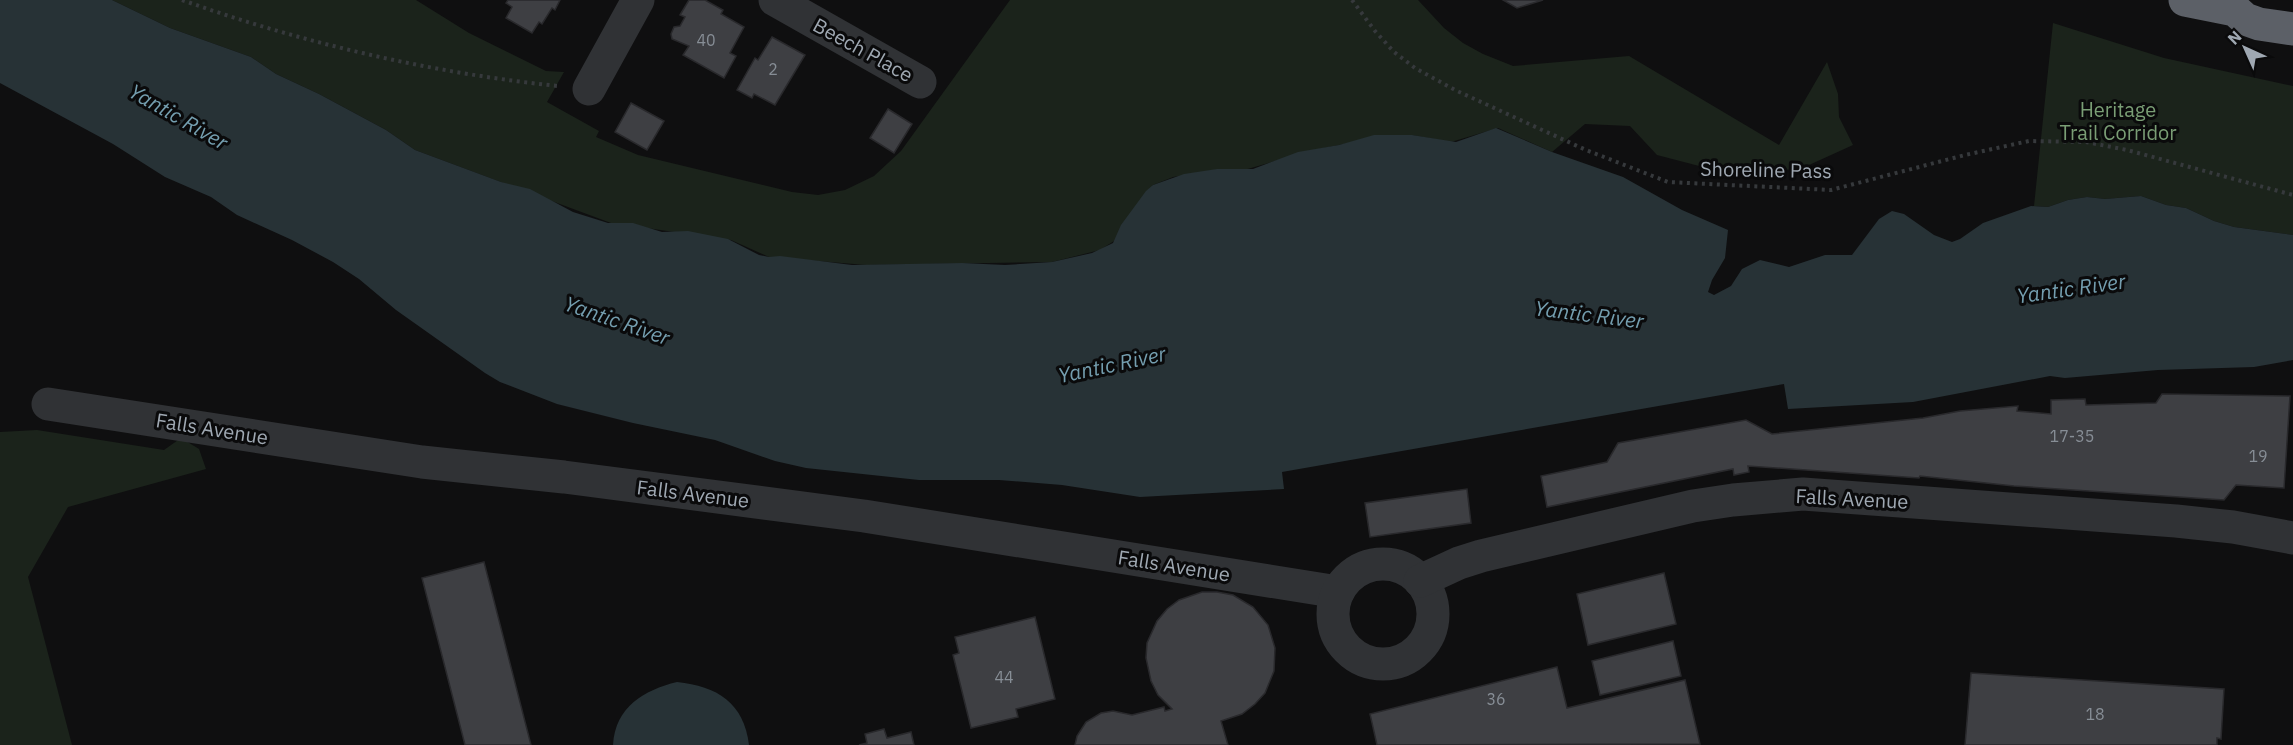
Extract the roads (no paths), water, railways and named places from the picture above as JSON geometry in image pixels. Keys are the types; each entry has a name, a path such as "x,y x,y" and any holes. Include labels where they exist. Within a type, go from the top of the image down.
{"highway":[{"path":"2185,0 2246,5 2252,22 2293,28"}],"street":[{"path":"589,89 638,0"},
{"name":"Beech Place","path":"775,0 920,82"},
{"name":"Falls Avenue","path":"48,404 422,462 564,477 864,516 1338,592"},
{"name":"Falls Avenue","path":"1420,581 1481,556 1664,512 1733,500 1803,494 2186,522 2293,538"},
{"path":"1383,564 1410,571 1420,581 1429,594 1433,610 1432,626 1425,641 1415,653 1401,661 1385,664 1369,663 1345,647 1337,635 1333,621 1334,606 1338,592 1356,572 1369,566 1383,564"}],"water":[{"name":"Yantic River","path":"0,0 112,0 170,28 251,57 276,74 386,130 415,150 501,182 530,189 573,212 608,223 633,223 662,232 688,231 728,239 759,255 769,257 780,256 852,265 962,263 1005,265 1052,262 1092,253 1113,243 1121,225 1146,191 1153,185 1184,174 1217,169 1253,169 1298,152 1339,145 1374,135 1412,135 1456,142 1496,128 1552,152 1623,177 1682,210 1728,230 1725,258 1708,292 1714,295 1731,286 1742,269 1760,260 1789,267 1825,255 1852,255 1879,219 1892,211 1904,214 1934,235 1952,242 1983,223 2031,206 2048,207 2068,200 2087,197 2105,199 2141,196 2166,205 2186,208 2234,227 2293,235 2293,360 2254,367 2158,370 2065,378 2050,376 1913,402 1788,409 1784,384 1282,472 1284,489 1140,497 1062,485 999,480 919,480 806,468 775,461 715,440 557,404 500,382 396,310 359,279 333,262 237,215 211,197 165,177 113,144 0,83"},
{"path":"677,682 704,688 726,699 741,718 749,745 613,745 619,720 633,702 653,690"}],"park label":[{"name":"Heritage Trail Corridor","path":"2118,122"}]}
